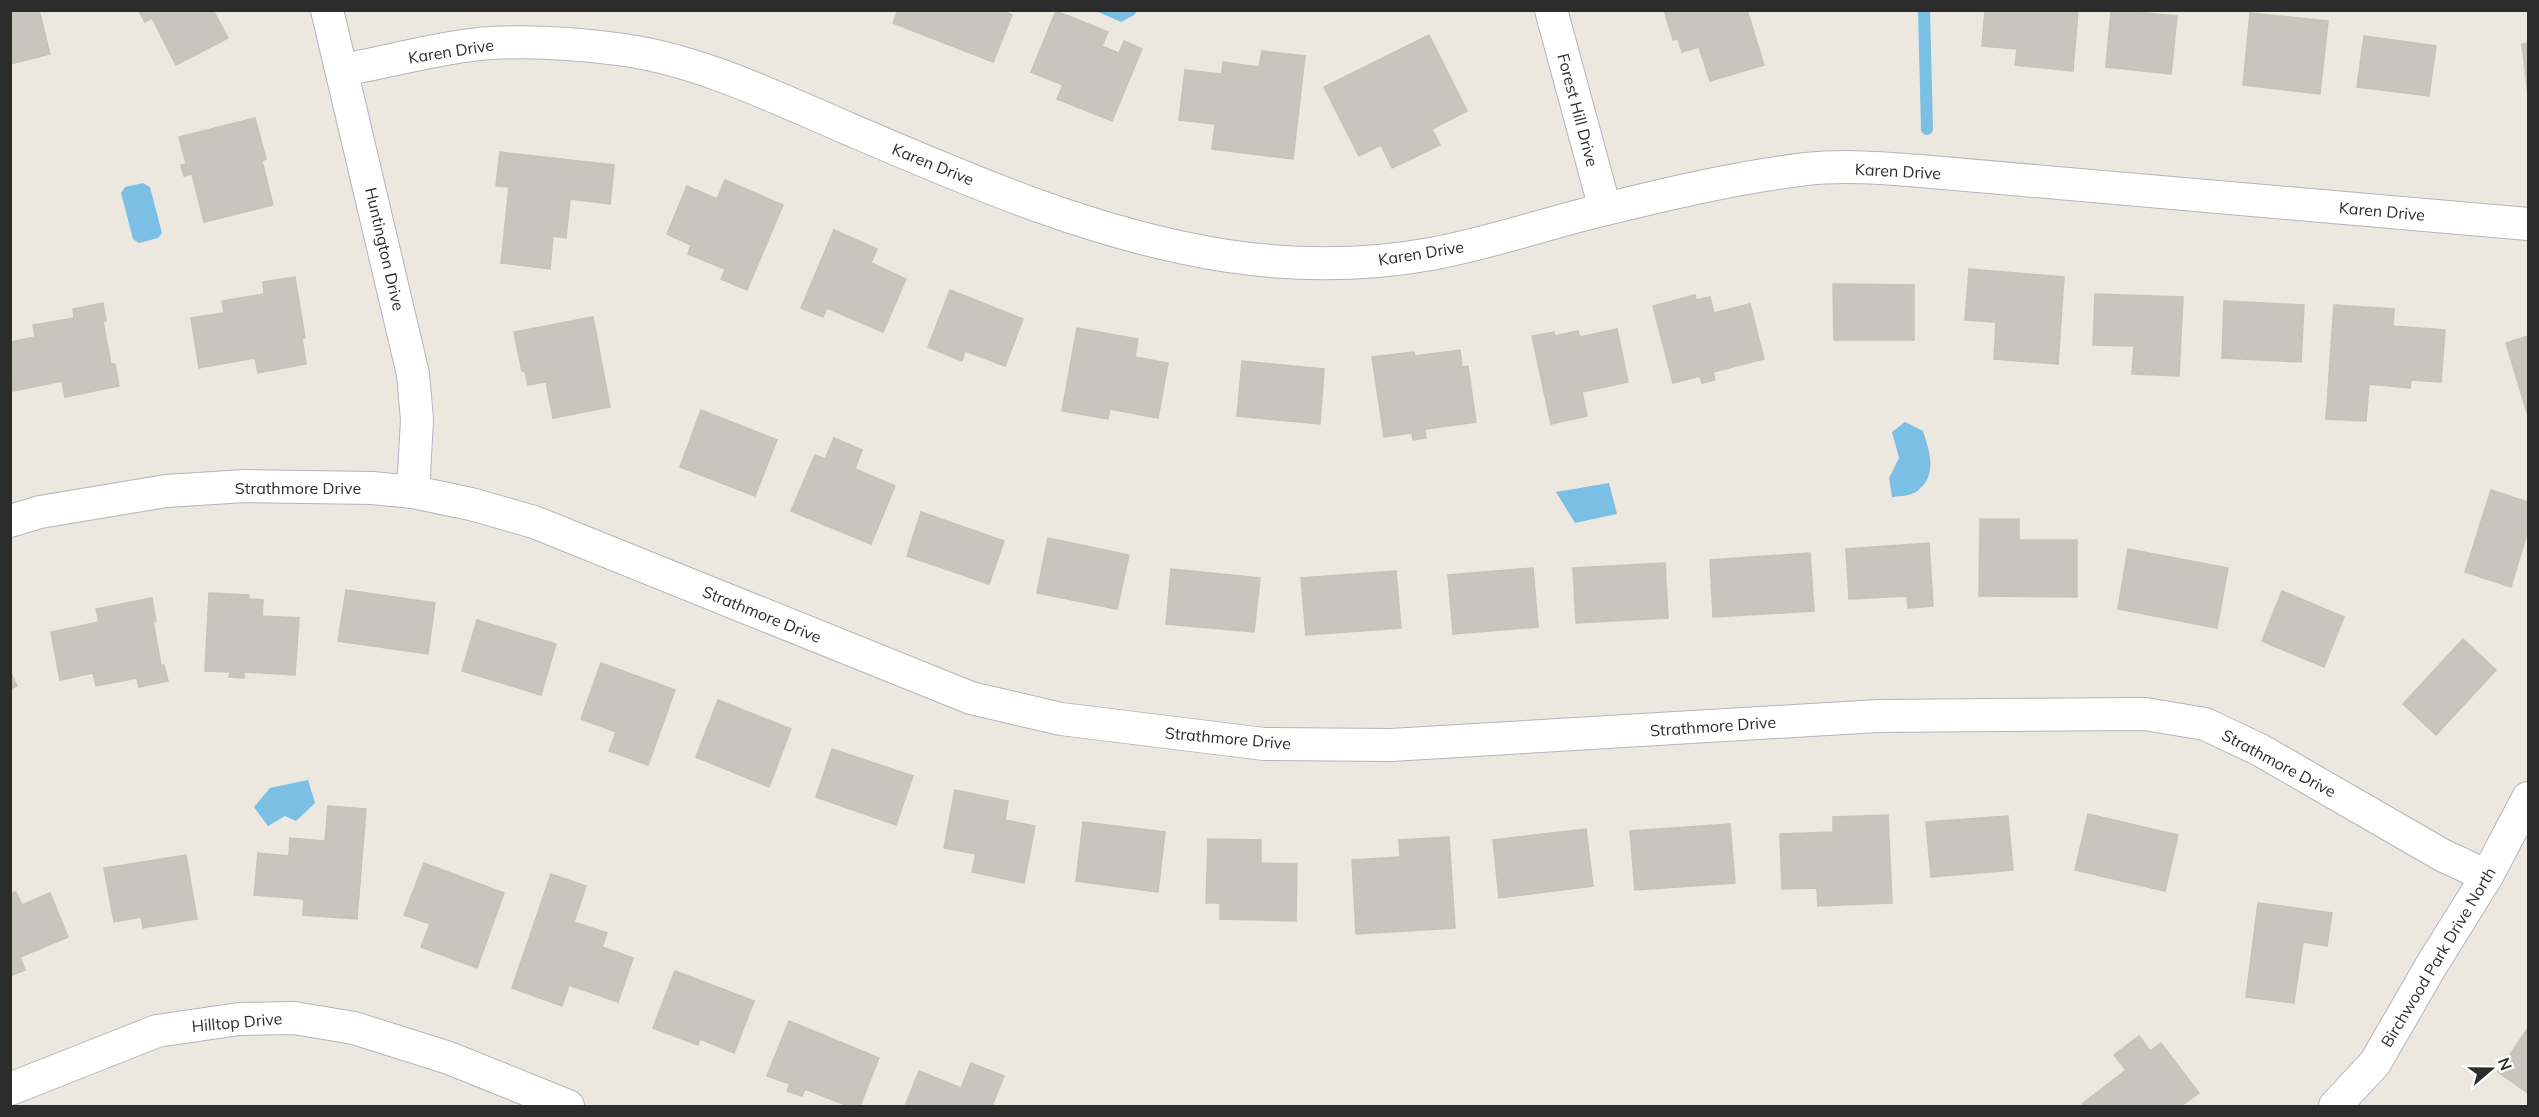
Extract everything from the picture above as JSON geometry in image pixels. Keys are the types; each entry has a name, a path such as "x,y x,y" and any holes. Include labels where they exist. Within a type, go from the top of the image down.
{"street":[{"name":"Huntington Drive","path":"327,10 412,374 417,420 413,492"},
{"name":"Forest Hill Drive","path":"1551,10 1605,209"},
{"name":"Karen Drive","path":"342,70 476,44 521,42 621,49 666,59 717,75 1004,194 1134,234 1189,249 1230,256 1344,264 1387,260 1482,243 1605,209 1764,176 1809,169 1867,167 2529,224"},
{"name":"Strathmore Drive","path":"10,521 40,512 166,491 245,486 372,488 413,492 471,504 534,522 971,698 1061,719 1264,744 1391,746 1878,716 2145,714 2205,724 2260,750 2442,855 2487,876"},
{"name":"Birchwood Park Drive North","path":"2335,1107 2374,1063 2487,876 2529,798"},
{"name":"Hilltop Drive","path":"10,1089 158,1031 239,1019 294,1017 354,1028 449,1058 567,1107"}],"water":[{"path":"1096,11 1137,11 1121,22"},
{"path":"143,183 150,187 162,233 158,238 139,243 133,239 121,193 125,187"},
{"path":"1905,422 1923,431 1930,456 1930,472 1923,486 1916,492 1892,497 1889,478 1899,458 1892,432"},
{"path":"1609,483 1617,514 1575,523 1556,492"},
{"path":"308,780 315,803 296,821 285,816 268,826 254,807 270,788"}],"building":[{"path":"10,10 39,10 50,54 10,64"},
{"path":"213,10 228,38 176,65 152,18 145,22 139,11"},
{"path":"898,10 1000,10 1012,15 993,62 893,23"},
{"path":"1664,10 1747,10 1764,65 1710,81 1699,47 1682,52 1678,39 1673,40"},
{"path":"1985,10 2078,10 2073,71 2015,65 2017,49 1982,46"},
{"path":"2111,10 2177,16 2171,74 2106,67"},
{"path":"1056,11 1108,32 1102,46 1119,53 1124,41 1142,49 1112,121 1057,99 1063,85 1031,72"},
{"path":"2250,13 2328,21 2320,94 2243,85"},
{"path":"1429,35 1467,111 1432,129 1440,145 1392,168 1381,145 1359,156 1324,87"},
{"path":"2364,36 2436,46 2429,96 2357,87"},
{"path":"2528,43 2528,95 2522,44"},
{"path":"1262,51 1305,56 1293,159 1212,149 1215,124 1179,120 1185,70 1222,74 1223,62 1259,67"},
{"path":"255,118 266,159 262,161 273,205 204,222 192,174 184,176 181,165 186,164 179,137"},
{"path":"500,152 614,165 610,204 570,199 566,238 553,236 550,269 501,263 509,187 496,186"},
{"path":"725,180 783,205 747,290 721,279 725,269 688,254 691,245 667,234 687,186 717,199"},
{"path":"834,230 877,249 871,263 906,279 883,332 827,308 823,317 801,308"},
{"path":"1969,269 2064,277 2058,364 1994,359 1996,322 1965,320"},
{"path":"295,277 305,338 302,338 306,364 258,373 255,358 199,368 191,318 224,313 222,301 264,294 263,282"},
{"path":"1833,284 1914,285 1914,340 1834,340"},
{"path":"950,290 1023,319 1005,366 965,351 962,361 928,347"},
{"path":"2095,294 2183,297 2179,376 2132,374 2134,346 2093,345"},
{"path":"1695,295 1696,300 1710,297 1714,313 1750,304 1764,359 1713,372 1715,380 1702,383 1700,376 1673,383 1653,306"},
{"path":"2224,301 2304,305 2301,362 2222,358"},
{"path":"103,303 106,321 103,322 111,364 115,364 119,386 65,397 62,381 13,391 10,342 35,337 33,325 74,318 73,309"},
{"path":"2334,305 2394,309 2393,326 2445,330 2441,382 2411,380 2410,388 2369,384 2366,421 2326,419"},
{"path":"593,317 610,407 553,418 546,382 528,385 525,371 522,371 514,332"},
{"path":"1077,328 1138,339 1135,357 1168,363 1158,418 1110,409 1108,419 1062,411"},
{"path":"1617,329 1628,382 1582,392 1587,416 1551,424 1532,336 1554,332 1555,336 1578,331 1580,337"},
{"path":"2528,336 2528,416 2506,343"},
{"path":"1460,350 1462,367 1468,366 1476,422 1425,429 1426,438 1413,440 1412,433 1384,437 1372,357 1414,352 1415,356"},
{"path":"1242,361 1324,369 1320,424 1237,416"},
{"path":"701,410 777,440 755,496 680,467"},
{"path":"834,438 862,450 855,469 895,486 871,544 791,511 815,455 825,459"},
{"path":"2491,490 2528,502 2528,530 2511,587 2465,572"},
{"path":"921,512 1004,541 989,584 907,556"},
{"path":"1980,519 2019,519 2019,540 2077,540 2077,597 1979,596"},
{"path":"1048,538 1129,555 1117,609 1037,593"},
{"path":"1929,543 1933,606 1908,608 1907,596 1849,599 1846,549"},
{"path":"2128,549 2228,568 2217,628 2118,609"},
{"path":"1810,553 1814,611 1713,617 1710,560"},
{"path":"1665,563 1668,618 1576,623 1573,568"},
{"path":"1533,568 1538,627 1453,634 1448,575"},
{"path":"1171,569 1260,578 1254,632 1166,624"},
{"path":"1396,571 1401,628 1306,635 1301,578"},
{"path":"346,590 435,603 428,654 338,641"},
{"path":"2282,591 2344,617 2324,667 2262,641"},
{"path":"209,593 249,595 249,599 263,600 262,616 299,618 295,675 244,672 244,678 229,677 230,672 205,671"},
{"path":"152,598 156,621 153,621 161,665 164,665 168,681 139,687 137,678 96,686 93,673 60,680 51,632 99,622 96,609"},
{"path":"477,620 556,644 541,695 462,671"},
{"path":"2463,639 2496,670 2436,735 2403,704"},
{"path":"601,663 675,690 648,765 609,751 616,732 581,719"},
{"path":"10,671 17,686 10,689"},
{"path":"718,700 791,729 769,787 696,757"},
{"path":"832,749 913,776 896,825 816,797"},
{"path":"955,790 1008,801 1005,820 1035,826 1024,883 972,872 976,854 944,848"},
{"path":"328,806 366,809 357,919 303,915 304,899 254,895 258,853 289,856 290,838 325,841"},
{"path":"2088,814 2178,835 2165,891 2075,870"},
{"path":"1888,815 1892,903 1818,906 1817,888 1782,889 1780,834 1833,832 1833,817"},
{"path":"2008,816 2013,870 1931,877 1926,822"},
{"path":"1083,822 1165,832 1158,892 1076,881"},
{"path":"1730,824 1735,883 1635,890 1630,831"},
{"path":"1586,829 1593,886 1499,898 1493,840"},
{"path":"1449,837 1455,928 1356,934 1352,860 1400,857 1399,840"},
{"path":"1208,839 1261,840 1261,863 1297,864 1296,921 1220,919 1220,903 1206,903"},
{"path":"186,855 197,919 143,928 141,917 114,922 104,868"},
{"path":"424,863 504,893 477,968 421,947 430,924 404,915"},
{"path":"551,874 586,886 574,922 607,933 602,947 633,958 618,1002 569,985 562,1006 512,988"},
{"path":"16,892 22,905 50,893 68,937 20,957 25,970 10,976 10,894"},
{"path":"2258,903 2332,913 2327,946 2303,942 2294,1003 2246,997"},
{"path":"675,971 754,1001 734,1053 700,1039 698,1045 653,1028"},
{"path":"789,1021 879,1058 860,1106 848,1106 805,1089 802,1096 787,1091 790,1084 767,1076"},
{"path":"2528,1028 2528,1093 2498,1072"},
{"path":"2139,1036 2150,1051 2161,1043 2199,1093 2181,1106 2083,1106 2082,1104 2126,1070 2114,1055"},
{"path":"971,1063 1004,1076 992,1106 905,1106 919,1071 961,1088"}],"waterway":[{"path":"1924,10 1927,129"}]}
